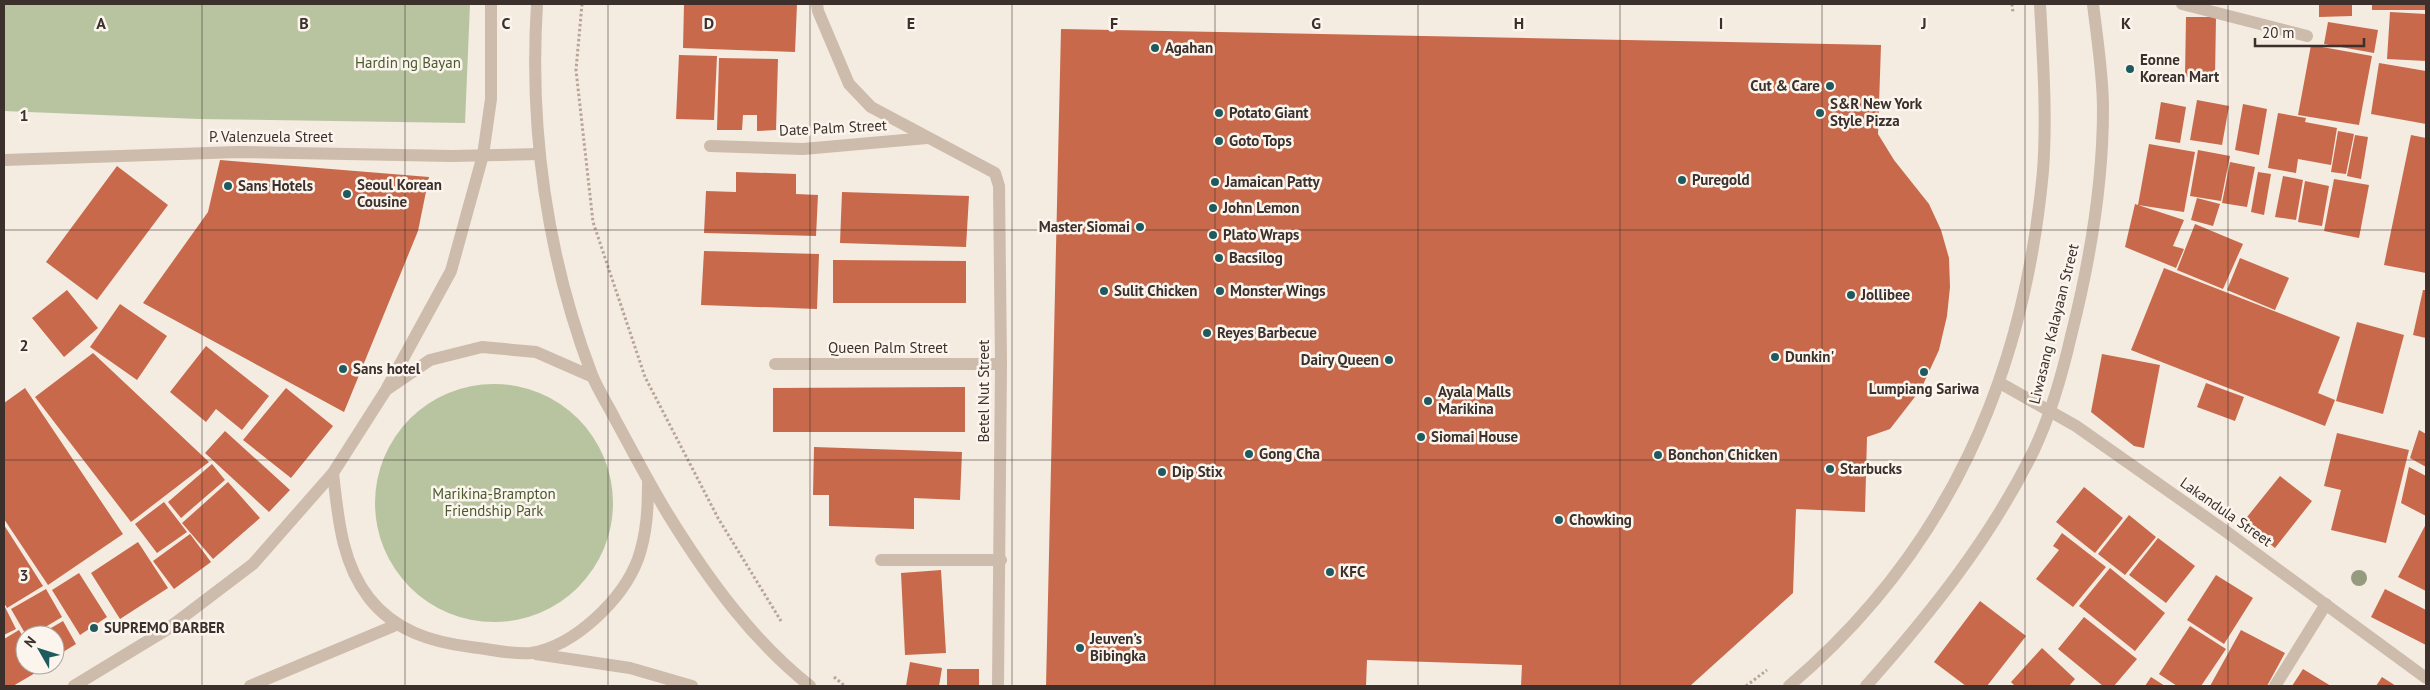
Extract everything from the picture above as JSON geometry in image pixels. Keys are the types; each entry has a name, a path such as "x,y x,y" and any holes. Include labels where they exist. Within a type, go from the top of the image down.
{"street":[{"path":"74,686 166,630 253,564 333,473 386,390 451,271 483,155 491,99 491,4"},
{"path":"538,4 535,54 539,154 550,228 571,312 593,377 648,481 689,549 729,604 801,684"},
{"path":"817,4 849,84 870,107 927,138"},
{"path":"1789,686 1813,666 1857,620 1904,565 1942,507 1974,445 2000,383 2033,257 2043,169 2044,73 2040,4"},
{"name":"Liwasang Kalayaan Street","path":"1866,686 1935,605 1989,528 2034,450 2050,411 2079,305 2098,197 2103,106 2093,4"},
{"path":"2182,4 2307,36"},
{"name":"Date Palm Street","path":"710,146 803,149 927,138"},
{"name":"Betel Nut Street","path":"927,138 996,172 999,186 1001,364 998,686"},
{"name":"P. Valenzuela Street","path":"4,160 238,152 539,154"},
{"path":"386,390 430,360 482,347 536,352 593,377"},
{"name":"Queen Palm Street","path":"775,364 1001,364"},
{"name":"Lakandula Street","path":"2000,383 2076,426 2326,604 2426,678"},
{"path":"333,473 339,527 350,564 369,598 396,625 440,644 531,653 630,668 692,686"},
{"path":"531,653 556,645 590,624 618,595 638,560 648,521 648,481"},
{"path":"881,560 1000,560"},
{"path":"2275,686 2326,604"},
{"path":"250,686 271,682 396,625"}],"path":[{"path":"582,4 576,70 593,222 645,377 718,518 783,624"},
{"path":"2012,4 2014,23"},
{"path":"1746,686 1771,666"},
{"path":"832,676 846,686"}],"green space":[{"name":"Hardin ng Bayan","path":"4,4 470,4 465,123 199,119 4,111"},
{"name":"Marikina-Brampton Friendship Park","path":"482,384 506,384 529,389 550,398 570,411 586,427 599,447 608,468 613,491 611,526 604,549 586,579 570,595 550,608 529,617 506,622 482,622 459,617 438,608 418,595 402,579 389,559 380,538 375,515 375,491 380,468 389,447 402,427 418,411 438,398 459,389"}],"building":[{"path":"684,4 797,4 795,52 683,48"},
{"path":"2319,4 2352,4 2352,16 2319,17"},
{"path":"2372,4 2426,4 2426,10 2372,10"},
{"path":"2390,12 2426,14 2426,61 2387,59"},
{"path":"2186,17 2216,17 2215,77 2185,77"},
{"path":"2328,22 2378,30 2374,53 2324,44"},
{"path":"1061,29 1881,45 1878,134 1894,160 1929,204 1941,230 1949,258 1950,287 1947,316 1939,350 1921,389 1890,429 1867,437 1865,512 1796,509 1793,593 1690,686 1521,686 1522,665 1367,660 1366,686 1046,686"},
{"path":"2311,45 2372,56 2359,125 2298,115"},
{"path":"679,55 717,56 714,120 676,119"},
{"path":"719,58 778,59 776,130 757,131 757,115 743,115 742,130 717,130"},
{"path":"2379,63 2426,71 2426,124 2371,114"},
{"path":"2197,100 2229,106 2222,145 2190,140"},
{"path":"2161,102 2186,107 2180,143 2155,139"},
{"path":"2243,104 2267,109 2259,155 2235,150"},
{"path":"2278,113 2306,118 2305,122 2337,128 2331,165 2298,159 2296,173 2268,168"},
{"path":"2338,131 2354,134 2346,174 2331,172"},
{"path":"2355,135 2368,137 2361,179 2347,176"},
{"path":"2411,135 2426,138 2426,273 2384,265"},
{"path":"2149,144 2195,152 2184,212 2138,205"},
{"path":"2198,150 2230,156 2221,201 2190,196"},
{"path":"220,160 429,177 418,231 344,412 143,303 208,212"},
{"path":"2230,162 2255,167 2247,207 2222,203"},
{"path":"117,166 168,205 97,300 46,262"},
{"path":"736,172 796,174 796,194 818,195 816,236 704,233 706,191 736,192"},
{"path":"2258,172 2271,174 2264,215 2251,212"},
{"path":"2283,176 2303,180 2296,220 2275,217"},
{"path":"2334,179 2369,185 2359,238 2324,231"},
{"path":"2305,181 2329,186 2322,226 2298,222"},
{"path":"842,192 969,196 966,247 840,243"},
{"path":"2197,198 2220,204 2213,226 2191,220"},
{"path":"2135,204 2184,220 2173,246 2184,249 2176,268 2125,247"},
{"path":"2195,224 2243,244 2223,289 2177,270"},
{"path":"704,251 819,254 817,309 701,305"},
{"path":"2240,258 2289,278 2275,310 2227,290"},
{"path":"833,260 966,261 966,303 833,303"},
{"path":"2164,268 2340,337 2318,393 2335,400 2325,426 2131,350"},
{"path":"67,290 98,328 64,357 32,318"},
{"path":"2423,290 2426,290 2426,338 2413,335"},
{"path":"120,304 167,336 137,380 90,347"},
{"path":"2357,322 2404,335 2383,414 2336,401"},
{"path":"206,346 269,396 242,430 216,409 206,422 170,392"},
{"path":"93,353 209,462 131,522 35,397"},
{"path":"2102,354 2160,365 2144,448 2134,446 2091,412"},
{"path":"2206,383 2244,397 2235,421 2197,407"},
{"path":"965,387 965,432 773,432 773,388"},
{"path":"25,388 123,534 48,585 4,519 4,403"},
{"path":"286,388 333,426 291,478 243,440"},
{"path":"2419,430 2426,434 2426,467 2410,458"},
{"path":"225,431 290,490 269,512 205,453"},
{"path":"2337,433 2409,450 2386,543 2331,530 2341,490 2324,486"},
{"path":"814,447 962,452 960,500 914,498 914,529 829,526 829,495 813,495"},
{"path":"212,464 225,480 181,518 168,502"},
{"path":"2409,467 2426,476 2426,516 2401,503"},
{"path":"2280,476 2312,501 2275,548 2243,522"},
{"path":"228,482 260,518 213,559 182,523"},
{"path":"2084,487 2123,518 2095,553 2056,522"},
{"path":"164,502 187,532 157,553 135,524"},
{"path":"2129,515 2156,537 2125,575 2098,554"},
{"path":"2426,524 2426,591 2398,577"},
{"path":"4,525 43,586 7,608 4,603"},
{"path":"2062,533 2106,567 2073,607 2036,579 2059,550 2053,546"},
{"path":"190,534 211,562 174,589 153,561"},
{"path":"2158,538 2195,566 2166,603 2129,575"},
{"path":"138,542 168,588 120,619 91,573"},
{"path":"2110,568 2165,613 2135,651 2079,606"},
{"path":"941,570 946,653 905,655 901,573"},
{"path":"79,573 107,617 80,635 52,590"},
{"path":"2216,575 2253,598 2224,644 2187,620"},
{"path":"46,589 62,617 49,625 20,625 11,609"},
{"path":"2385,589 2426,610 2426,645 2371,617"},
{"path":"1980,601 2026,636 1987,686 1966,686 1934,662"},
{"path":"4,605 15,630 4,635"},
{"path":"2084,617 2137,659 2114,686 2103,686 2058,649"},
{"path":"63,621 76,644 65,651 65,625 56,625"},
{"path":"2190,626 2226,649 2201,686 2177,686 2159,674"},
{"path":"2241,630 2285,653 2267,686 2210,686"},
{"path":"15,632 15,675 32,675 13,686 4,686 4,639"},
{"path":"2042,648 2075,679 2069,686 2015,686 2011,682"},
{"path":"910,662 942,668 939,686 906,686"},
{"path":"947,669 979,669 979,686 947,686"},
{"path":"2303,669 2331,686 2292,686"},
{"path":"2151,677 2165,686 2145,686"},
{"path":"2382,677 2396,686 2376,686"}],"place":[{"name":"Agahan","path":"1155,48"},
{"name":"Eonne Korean Mart","path":"2130,69"},
{"name":"Cut & Care","path":"1830,86"},
{"name":"Potato Giant","path":"1219,113"},
{"name":"S&R New York Style Pizza","path":"1820,113"},
{"name":"Goto Tops","path":"1219,141"},
{"name":"Puregold","path":"1682,180"},
{"name":"Jamaican Patty","path":"1215,182"},
{"name":"Sans Hotels","path":"228,186"},
{"name":"Seoul Korean Cousine","path":"347,194"},
{"name":"John Lemon","path":"1213,208"},
{"name":"Master Siomai","path":"1140,227"},
{"name":"Plato Wraps","path":"1213,235"},
{"name":"Bacsilog","path":"1219,258"},
{"name":"Sulit Chicken","path":"1104,291"},
{"name":"Monster Wings","path":"1220,291"},
{"name":"Jollibee","path":"1851,295"},
{"name":"Reyes Barbecue","path":"1207,333"},
{"name":"Dunkin'","path":"1775,357"},
{"name":"Dairy Queen","path":"1389,360"},
{"name":"Sans hotel","path":"343,369"},
{"name":"Lumpiang Sariwa","path":"1924,372"},
{"name":"Ayala Malls Marikina","path":"1428,401"},
{"name":"Siomai House","path":"1421,437"},
{"name":"Gong Cha","path":"1249,454"},
{"name":"Bonchon Chicken","path":"1658,455"},
{"name":"Starbucks","path":"1830,469"},
{"name":"Dip Stix","path":"1162,472"},
{"name":"Chowking","path":"1559,520"},
{"name":"KFC","path":"1330,572"},
{"name":"SUPREMO BARBER","path":"94,628"},
{"name":"Jeuven’s Bibingka","path":"1080,648"}]}
